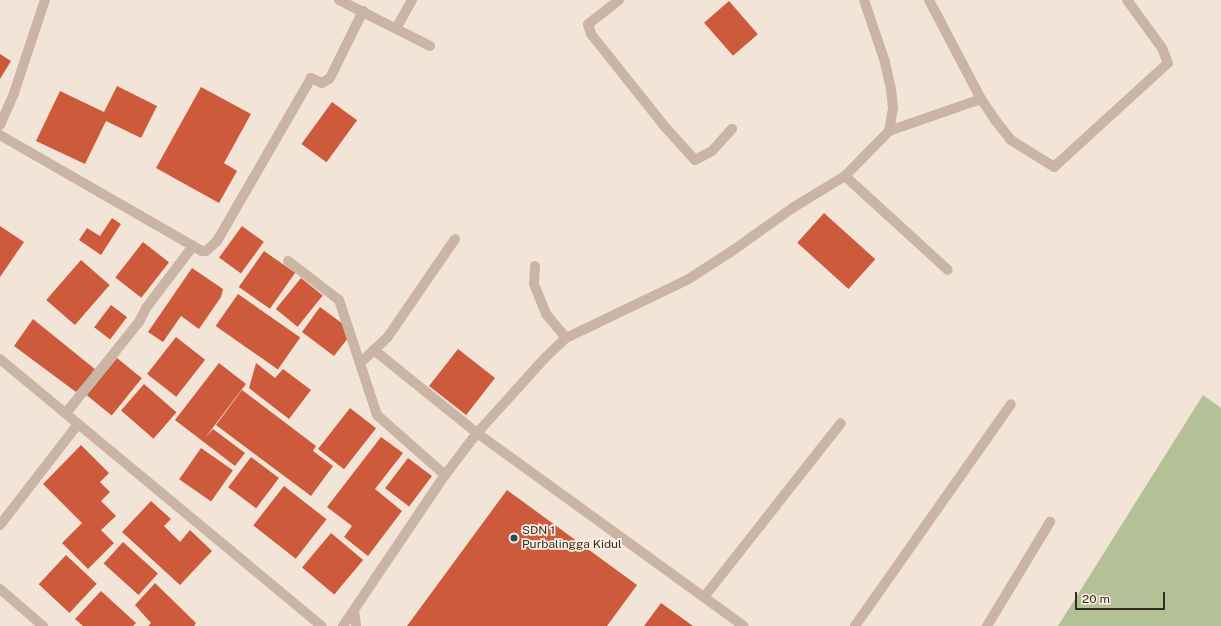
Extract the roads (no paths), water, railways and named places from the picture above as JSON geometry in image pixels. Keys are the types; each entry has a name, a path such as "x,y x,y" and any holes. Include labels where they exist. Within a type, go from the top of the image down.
{"street":[{"path":"0,125 14,93 45,0"},
{"path":"339,0 398,27 430,46"},
{"path":"398,27 412,0"},
{"path":"620,0 588,24 591,34 666,128 695,160 712,151 732,129"},
{"path":"864,0 885,62 891,89 893,108 889,131"},
{"path":"930,0 981,99 1011,140 1032,156 1054,167 1168,63 1162,48 1127,0"},
{"path":"0,135 193,246 206,251 217,241 310,78 322,83 330,78 363,11"},
{"path":"343,626 445,475 477,432 524,378 566,338 687,280 845,176 889,131 957,109 981,99"},
{"path":"845,176 948,270"},
{"path":"360,363 387,338 455,239"},
{"path":"66,413 140,322 146,308 193,246"},
{"path":"288,261 339,300 377,415 445,475"},
{"path":"535,266 534,284 546,314 566,338"},
{"path":"374,350 477,432 744,626"},
{"path":"0,359 322,626"},
{"path":"855,626 1011,404"},
{"path":"704,597 841,423"},
{"path":"0,525 78,424"},
{"path":"986,626 1050,522"},
{"path":"0,589 44,626"},
{"path":"354,611 356,626"}],"place":[{"name":"SDN 1 Purbalingga Kidul","path":"514,538"}]}
